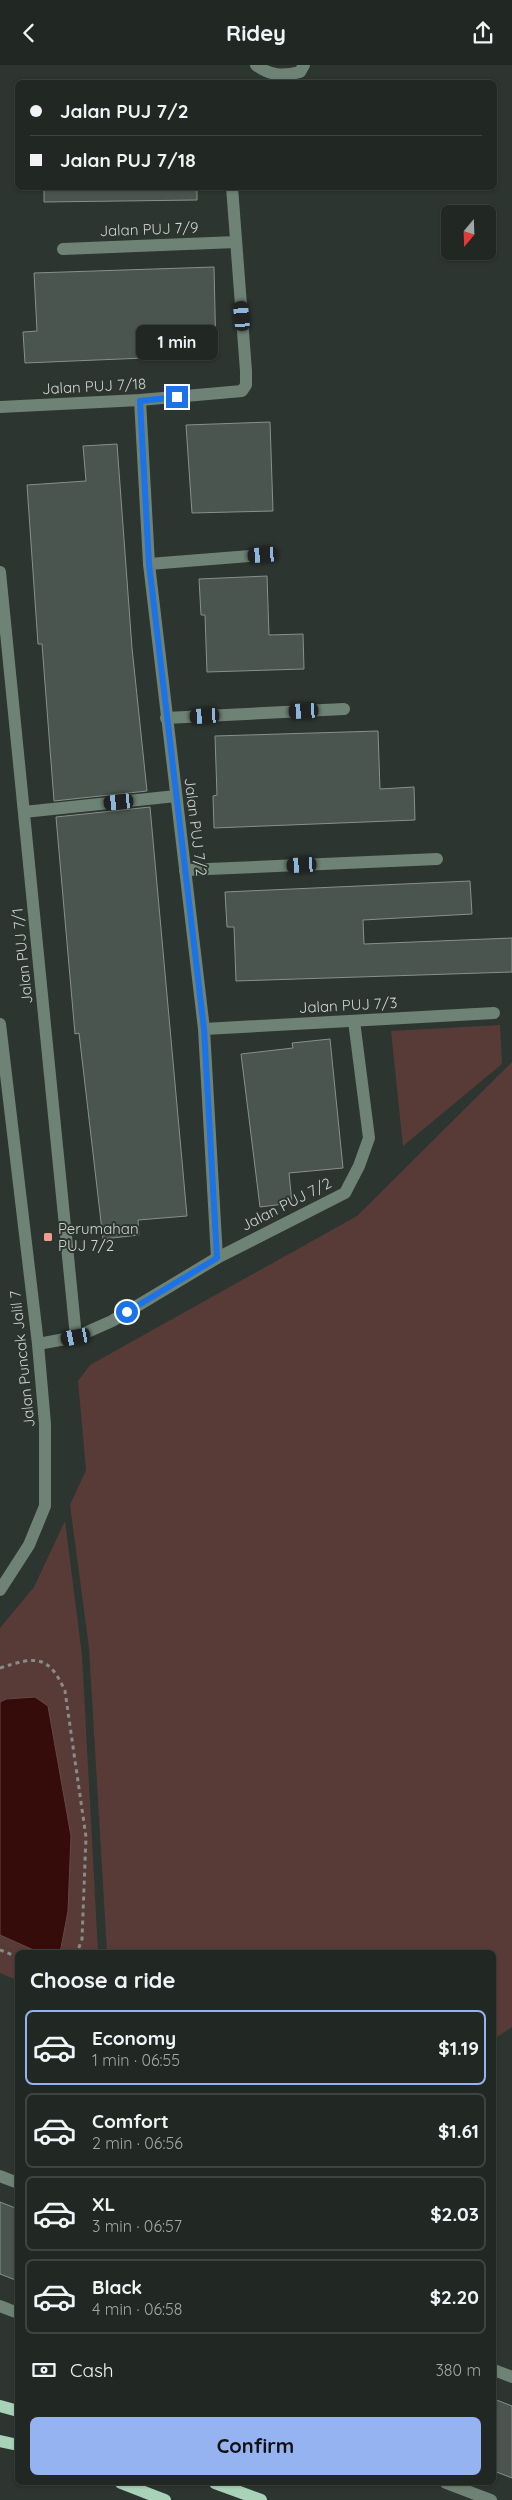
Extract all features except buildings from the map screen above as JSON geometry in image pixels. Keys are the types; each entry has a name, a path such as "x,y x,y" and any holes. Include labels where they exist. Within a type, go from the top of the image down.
{"main road":[{"path":"0,2405 15,2410"},
{"path":"0,2441 15,2444"},
{"path":"126,2485 165,2500"},
{"path":"220,2485 256,2499"}],"street":[{"path":"256,65 272,74 287,75 300,72 304,65"},
{"path":"232,190 236,242"},
{"name":"Jalan PUJ 7/9","path":"63,249 236,242"},
{"name":"Jalan PUJ 7/18","path":"0,407 140,401 242,391 246,385 236,242"},
{"name":"Jalan PUJ 7/2","path":"140,401 149,564 204,1029 217,1258"},
{"path":"149,564 263,555"},
{"name":"Jalan PUJ 7/1","path":"0,572 76,1337"},
{"path":"166,718 344,709"},
{"path":"24,812 176,796"},
{"path":"186,870 437,859"},
{"name":"Jalan PUJ 7/3","path":"204,1029 494,1013"},
{"name":"Jalan PUJ 7/2","path":"38,1344 76,1337 112,1321 217,1258 345,1193 359,1166 369,1138 354,1021"},
{"name":"Jalan Puncak Jalil 7","path":"0,1024 38,1344 45,1424 45,1506 29,1545 0,1590"},
{"path":"0,2177 15,2182"},
{"path":"0,2306 15,2312"},
{"path":"496,2371 512,2377"},
{"path":"451,2485 491,2500"}],"path":[{"path":"0,1668 36,1660 56,1672 65,1691 86,1837 82,1939 79,1950"},
{"path":"0,1950 15,1956"}],"shaded area":[{"path":"500,1025 502,1064 403,1146 391,1031"},
{"path":"512,1062 512,2027 496,2038 496,1950 107,1950 89,1648 70,1505 86,1470 78,1381 90,1365 357,1216"},
{"path":"65,1521 82,1655 98,1950 15,1950 15,1979 0,1973 0,1628 34,1587"},
{"path":"35,1697 48,1706 71,1836 68,1911 59,1950 34,1950 0,1935 0,1702 6,1699"}],"place":[{"name":"Perumahan PUJ 7/2","path":"48,1237"}],"route":[{"path":"127,1312 217,1258 204,1029 149,564 140,401 177,397"}]}
